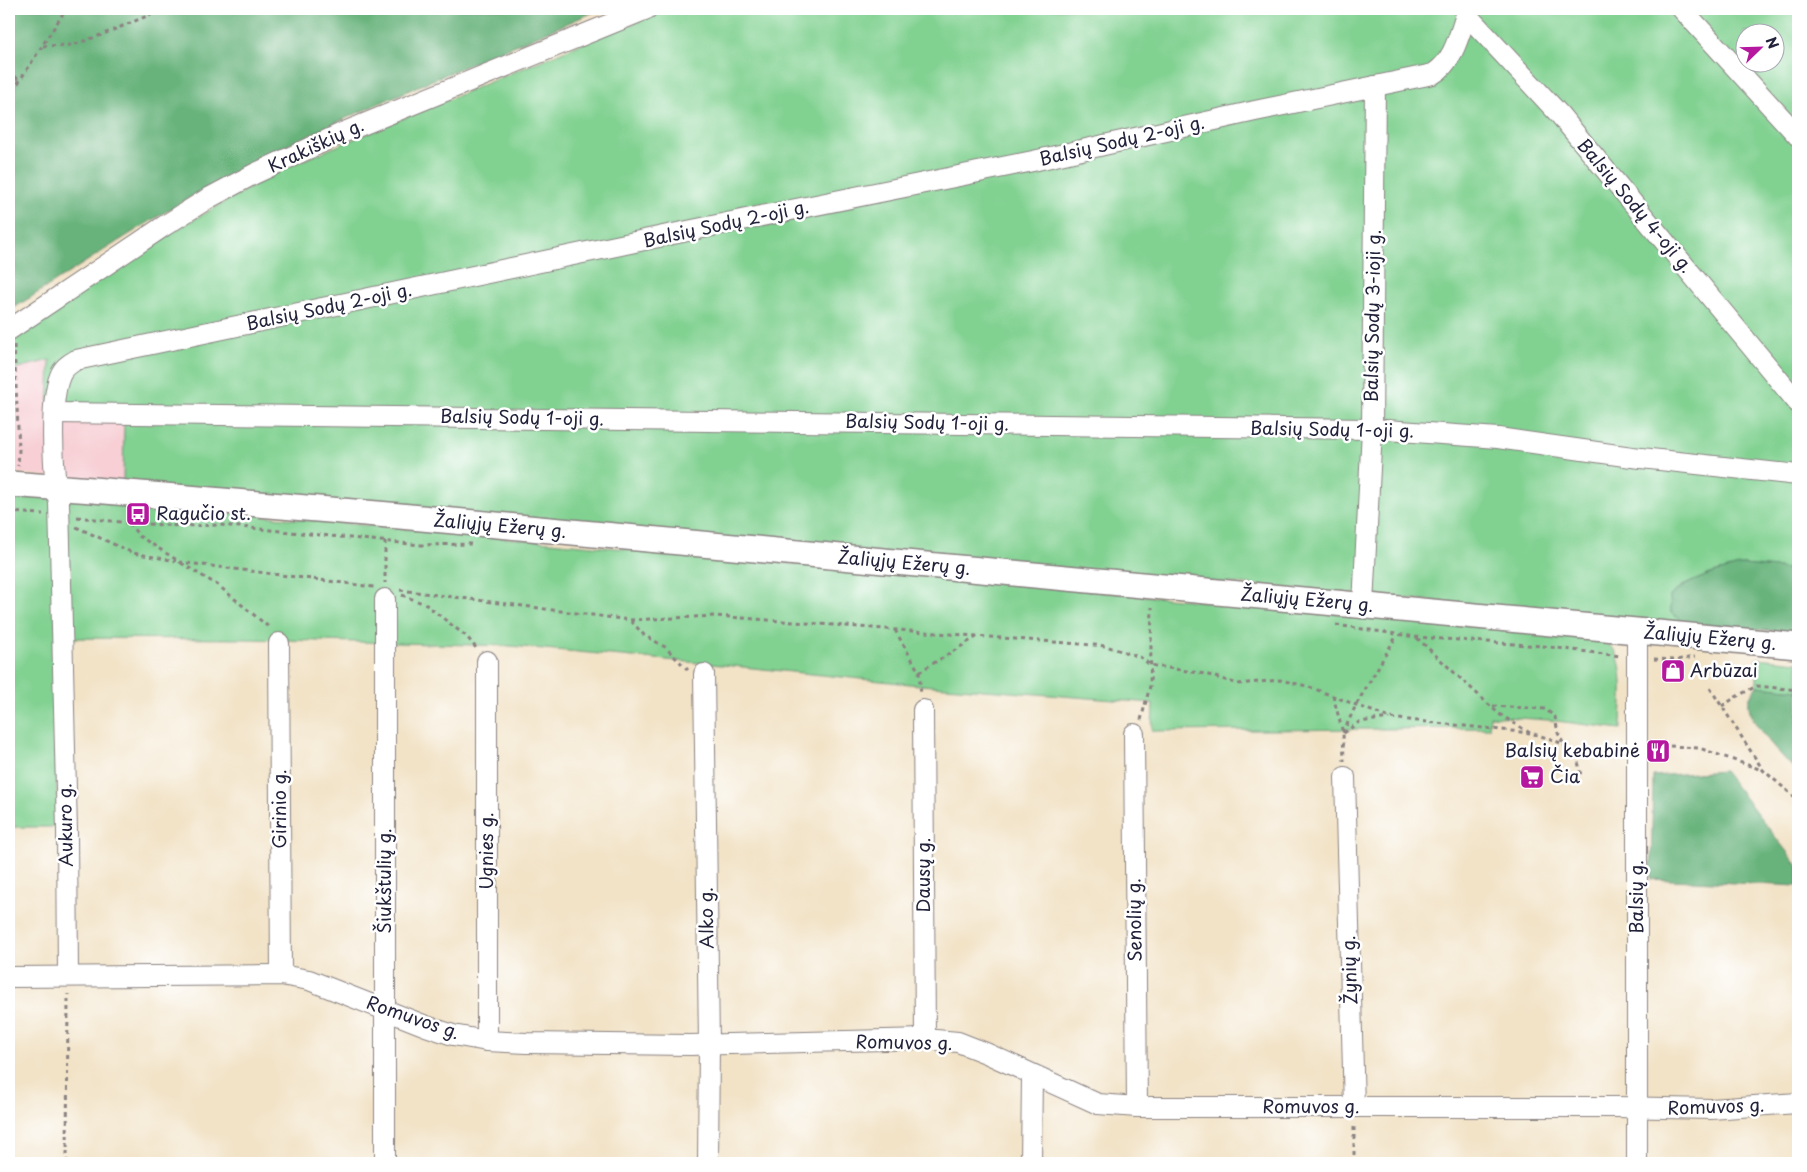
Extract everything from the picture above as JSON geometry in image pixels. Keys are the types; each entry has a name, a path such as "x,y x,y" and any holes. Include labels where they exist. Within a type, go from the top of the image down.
{"main road":[{"name":"Žaliųjų Ežerų g.","path":"13,477 55,487 408,517 1798,646"}],"street":[{"name":"Krakiškių g.","path":"10,329 164,226 207,199 254,174 360,125 647,9"},
{"path":"1682,9 1795,128"},
{"name":"Balsių Sodų 2-oji g.","path":"55,487 54,413 57,387 60,375 66,366 76,360 1033,161 1255,111 1433,74 1442,69 1450,58 1467,11"},
{"name":"Balsių Sodų 4-oji g.","path":"1467,11 1560,115 1798,403"},
{"name":"Balsių Sodų 3-ioji g.","path":"1363,605 1372,429 1376,86"},
{"name":"Balsių Sodų 1-oji g.","path":"54,413 1372,429 1498,438 1632,457 1798,475"},
{"name":"Aukuro g.","path":"55,487 59,503 67,821 68,976"},
{"name":"Šiukštulių g.","path":"385,594 385,1163"},
{"name":"Balsių g.","path":"1637,631 1637,1163"},
{"name":"Girinio g.","path":"279,643 281,975"},
{"name":"Ugnies g.","path":"487,661 487,1041"},
{"name":"Alko g.","path":"704,674 709,1044 708,1163"},
{"name":"Dausų g.","path":"923,710 925,1040"},
{"name":"Senolių g.","path":"1134,734 1136,1107"},
{"name":"Žynių g.","path":"1344,777 1354,1107"},
{"name":"Romuvos g.","path":"9,977 281,975 309,980 453,1035 487,1041 709,1044 925,1040 958,1042 1098,1104 1136,1107 1711,1109 1798,1103"},
{"path":"1031,1163 1032,1074"}],"path":[{"path":"9,97 44,46 66,9"},
{"path":"44,46 73,45 164,9"},
{"path":"9,71 20,81"},
{"path":"10,329 14,341 19,449 13,477"},
{"path":"9,512 59,515 129,523 182,526 220,525 421,545 474,544"},
{"path":"59,515 76,528 133,553 385,594 630,620 716,616 1106,646 1140,656 1150,665 1205,674 1238,684 1280,680 1307,686 1390,718"},
{"path":"129,523 139,536 220,586 270,628 278,637 279,643"},
{"path":"385,541 385,594"},
{"path":"385,594 425,604 467,637 487,661"},
{"path":"1134,734 1143,716 1150,686 1152,607 1161,608"},
{"path":"630,620 644,634 665,648 686,669 704,674"},
{"path":"1334,624 1397,635 1542,646 1637,658 1676,660 1704,655"},
{"path":"895,629 919,672 923,710"},
{"path":"1343,734 1356,704 1397,635"},
{"path":"919,672 979,636"},
{"path":"1416,637 1499,714 1530,733"},
{"path":"1722,706 1756,686 1798,690"},
{"path":"1710,688 1762,770 1798,800"},
{"path":"1333,696 1343,734 1344,777"},
{"path":"1491,706 1545,709 1555,717 1558,734 1563,744"},
{"path":"1343,734 1359,722 1390,718 1530,733 1563,744 1577,756 1581,776"},
{"path":"1638,744 1699,748 1762,770"},
{"path":"67,1163 68,976"},
{"path":"1354,1107 1354,1163"}],"shaded area":[{"path":"9,353 14,369 50,360 124,420 123,486 9,472"}],"green space":[{"path":"9,9 601,9 390,99 265,157 167,211 9,311"},
{"path":"671,9 1798,9 1798,570 1743,565 1710,574 1682,586 1670,596 1671,612 1684,623 123,486 124,420 48,415 50,360 14,369 9,353 9,339 184,225 287,167 571,48"},
{"path":"9,493 1597,637 1615,651 1621,668 1621,729 1548,720 1490,716 1489,728 1152,731 1153,703 920,685 511,646 244,639 55,638 57,819 54,826 51,827 9,827"},
{"path":"1743,565 1798,570 1798,633 1684,623 1671,612 1670,596 1678,590 1705,576"},
{"path":"1757,658 1798,662 1798,690 1757,686"},
{"path":"1757,686 1798,690 1798,773 1775,749 1753,718 1749,709 1749,700"},
{"path":"1724,771 1798,866 1798,886 1651,879 1653,776"}],"place":[{"name":"Ragučio st.","path":"138,514"},
{"name":"Arbūzai","path":"1673,671"},
{"name":"Balsių kebabinė","path":"1658,751"},
{"name":"Čia","path":"1532,777"}]}
